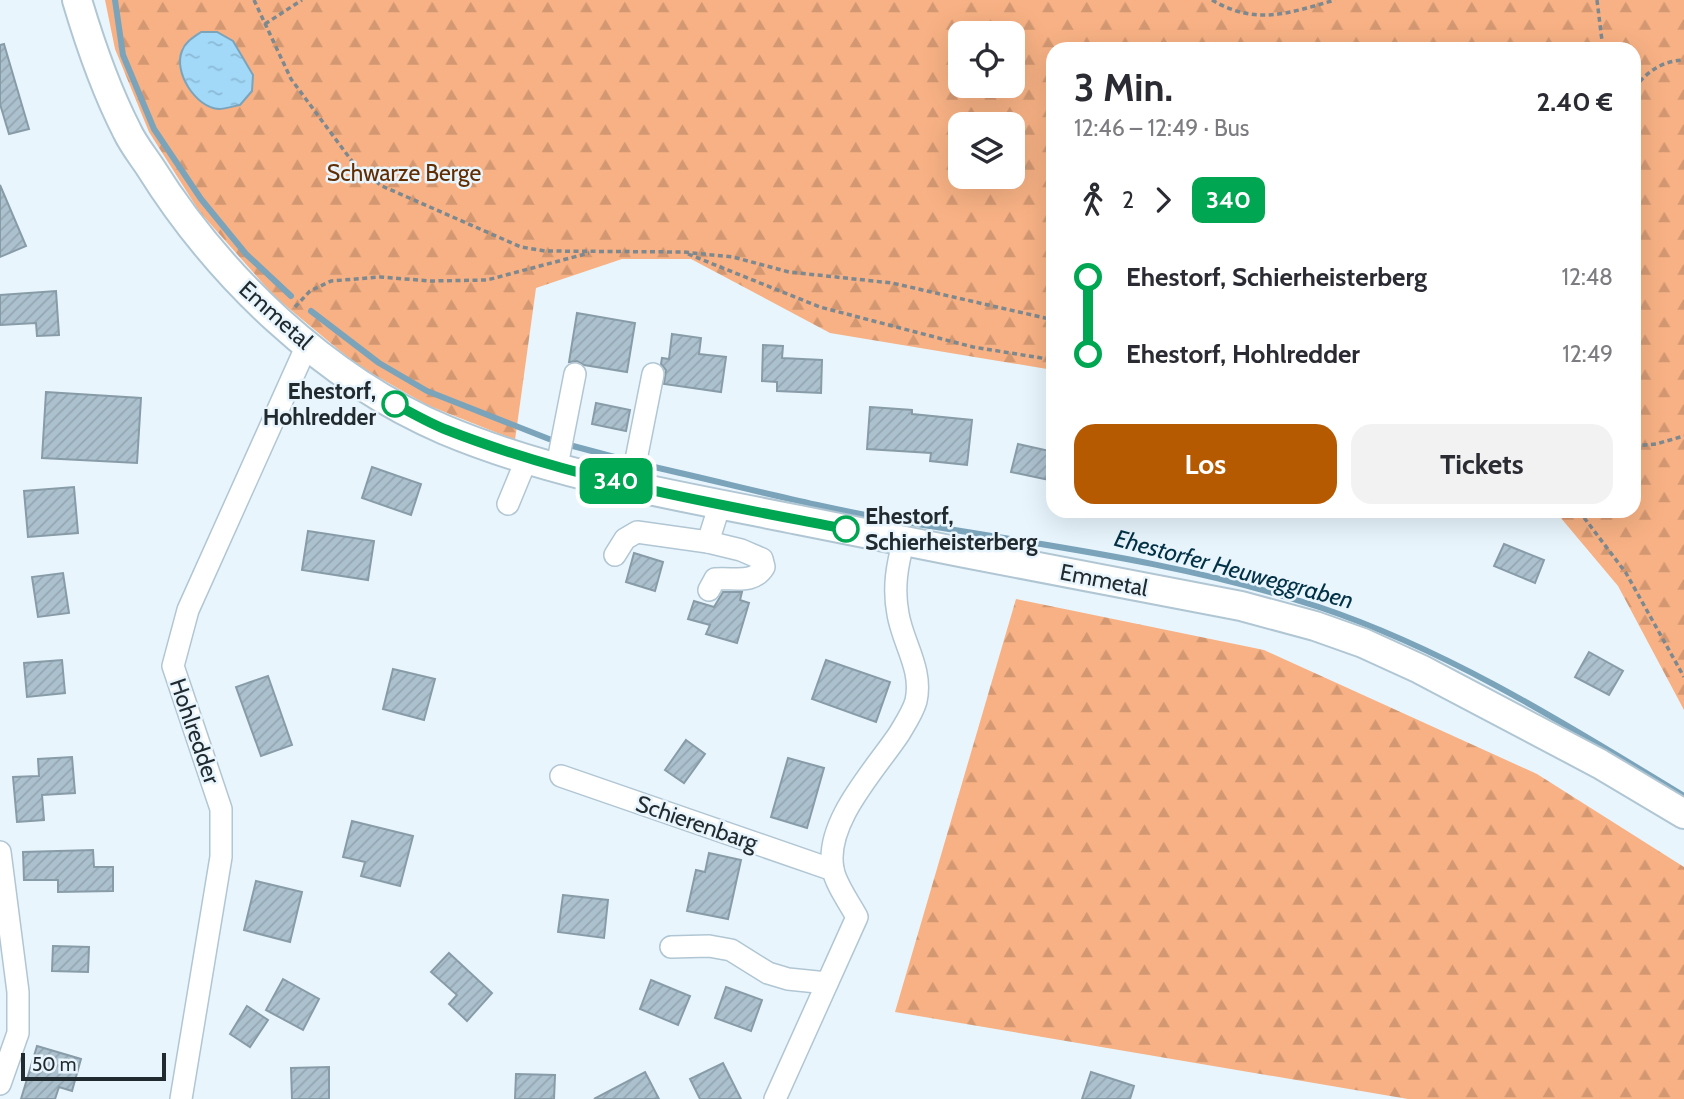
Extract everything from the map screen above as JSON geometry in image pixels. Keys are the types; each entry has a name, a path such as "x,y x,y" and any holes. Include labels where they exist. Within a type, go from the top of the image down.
{"main road":[{"name":"Emmetal","path":"77,0 88,37 127,132 173,205 237,281 307,345 340,370 421,417 445,429 527,458 631,485 1241,606 1315,626 1363,643 1466,692 1600,764 1684,814"}],"street":[{"name":"Hohlredder","path":"181,1099 221,857 221,809 173,666 188,610 307,345"},
{"path":"557,466 575,374"},
{"path":"631,485 653,374"},
{"path":"508,504 527,458"},
{"path":"708,542 720,504"},
{"path":"615,555 625,539 637,532 708,542 762,559 764,567 761,572 749,578 715,579 709,590"},
{"path":"775,1099 857,917 833,870 833,843 850,801 878,765 916,703 918,681 898,616 895,589 904,540"},
{"name":"Schierenbarg","path":"561,776 833,870"},
{"path":"0,852 18,992 18,1033 0,1084"},
{"path":"671,947 709,946 731,950 768,973 788,979 827,983"}],"path":[{"path":"254,0 290,79 357,168 382,186 521,247 545,251 683,252 733,257 789,272 891,283 1046,318"},
{"path":"265,24 302,0"},
{"path":"1212,0 1229,10 1259,16 1283,15 1335,0"},
{"path":"1597,0 1602,42"},
{"path":"1641,79 1668,61 1684,60"},
{"path":"282,322 317,285 331,281 380,277 431,281 487,280 595,251"},
{"path":"683,252 820,307 973,347 1046,359"},
{"path":"1641,445 1684,436"},
{"path":"1584,518 1626,573 1684,677"}],"green space":[{"name":"Schwarze Berge","path":"105,0 1684,0 1684,710 1618,586 1561,518 1641,518 1641,42 1046,42 1046,369 830,333 691,259 622,259 536,288 515,440 427,405 357,365 274,296 199,211 149,132 115,49"},
{"path":"1016,599 1264,650 1537,774 1684,867 1684,1099 1408,1099 895,1012"}],"water":[{"path":"201,32 217,32 233,41 253,75 252,91 240,105 221,109 210,107 188,88 180,59 185,45"}],"building":[{"path":"4,44 29,129 9,134 0,104 0,45"},
{"path":"0,185 26,246 0,257"},
{"path":"56,291 59,335 37,336 36,323 0,325 0,295"},
{"path":"577,313 635,323 627,372 584,365 577,361 569,362"},
{"path":"672,334 701,338 699,354 726,357 721,392 664,384 666,370 661,364 662,358 669,359"},
{"path":"763,345 783,346 782,358 822,360 821,393 777,391 777,382 762,381"},
{"path":"46,392 141,398 137,463 42,458"},
{"path":"596,403 630,410 626,431 592,424"},
{"path":"870,407 912,410 912,414 972,420 967,465 930,461 931,453 867,449"},
{"path":"1018,444 1046,450 1046,479 1011,472"},
{"path":"372,467 421,484 411,515 362,498"},
{"path":"74,487 78,533 28,537 24,491"},
{"path":"308,531 374,541 368,580 302,570"},
{"path":"1504,544 1544,560 1535,583 1494,566"},
{"path":"634,553 663,562 655,591 626,582"},
{"path":"63,573 69,613 38,617 32,577"},
{"path":"723,592 742,592 740,600 749,603 737,643 706,634 710,625 688,619 694,601 714,607"},
{"path":"1589,652 1623,671 1609,695 1575,677"},
{"path":"62,660 65,693 27,697 24,663"},
{"path":"826,660 890,682 876,722 812,699"},
{"path":"393,669 435,679 424,720 383,709"},
{"path":"268,676 292,745 261,756 236,687"},
{"path":"686,740 705,754 684,783 665,770"},
{"path":"72,757 75,793 42,795 44,820 17,822 13,777 39,776 38,759"},
{"path":"788,758 824,768 807,828 771,817"},
{"path":"352,821 413,836 400,886 361,876 365,862 343,857"},
{"path":"93,850 94,867 113,867 113,891 58,892 58,880 24,880 23,852"},
{"path":"709,853 741,860 728,919 687,911 696,870 705,872"},
{"path":"256,881 302,892 290,942 244,930"},
{"path":"563,895 608,900 604,938 558,932"},
{"path":"53,946 89,947 88,972 52,971"},
{"path":"449,953 492,993 467,1021 449,1004 457,995 431,972"},
{"path":"283,979 319,999 303,1030 266,1010"},
{"path":"651,980 690,996 678,1025 640,1009"},
{"path":"726,987 762,1000 751,1031 715,1018"},
{"path":"247,1006 268,1020 250,1047 230,1034"},
{"path":"37,1046 81,1059 72,1091 59,1087 55,1099 21,1099"},
{"path":"723,1063 741,1099 700,1099 690,1079"},
{"path":"329,1067 329,1099 292,1099 291,1068"},
{"path":"645,1072 659,1099 594,1099"},
{"path":"1091,1072 1134,1086 1130,1099 1082,1099"},
{"path":"516,1074 555,1075 554,1099 515,1099"}],"waterway":[{"name":"Ehestorfer Heuweggraben","path":"115,0 123,55 154,129 201,199 246,254 291,296"},
{"name":"Ehestorfer Heuweggraben","path":"311,311 379,363 427,391 549,439"},
{"name":"Ehestorfer Heuweggraben","path":"573,446 622,459"},
{"name":"Ehestorfer Heuweggraben","path":"654,467 869,516 1164,566 1268,591 1319,607 1415,645 1461,667 1552,717 1684,796"}],"bus line":[{"name":"340","path":"395,404 445,429 527,458 710,502 846,529"}],"place":[{"name":"Ehestorf, Hohlredder","path":"395,404"},
{"name":"Ehestorf, Schierheisterberg","path":"846,529"}]}
